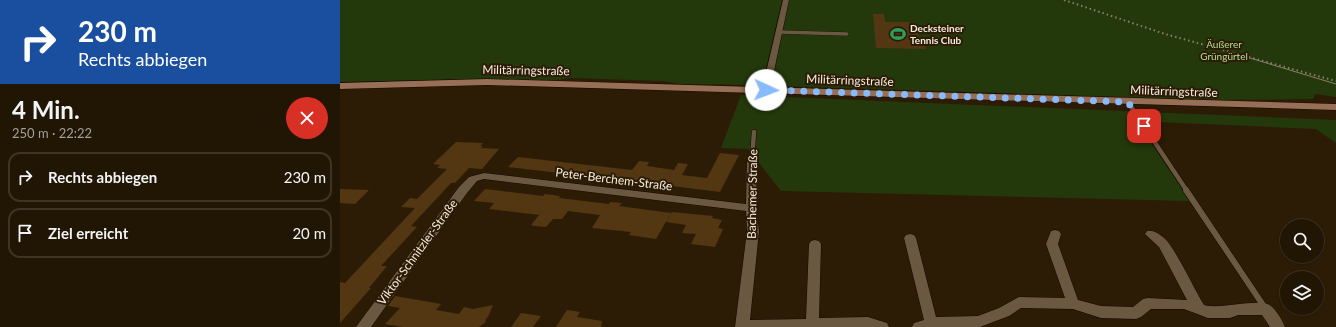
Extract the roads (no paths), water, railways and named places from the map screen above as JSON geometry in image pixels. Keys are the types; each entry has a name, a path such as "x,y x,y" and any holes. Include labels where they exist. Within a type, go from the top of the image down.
{"main road":[{"name":"Militärringstraße","path":"340,86 487,82 1336,107"}],"street":[{"path":"766,90 786,0"},
{"name":"Bachemer Straße","path":"742,327 753,231 751,208 752,160"},
{"name":"Peter-Berchem-Straße","path":"473,179 484,176 751,208"},
{"name":"Viktor-Schnitzler-Straße","path":"363,327 463,190 473,179"},
{"path":"1055,234 1052,244 1074,304"},
{"path":"1151,234 1164,244 1199,309"},
{"path":"910,238 932,325"},
{"path":"811,326 815,244"},
{"path":"919,327 978,322 1004,312 1019,302 1074,304 1101,312 1136,313 1148,303 1184,304 1208,312 1230,312 1237,309 1266,309 1278,327"},
{"path":"742,327 868,323 882,327"}],"lane":[{"path":"780,32 847,34"},
{"path":"1128,102 1266,309"},
{"name":"Bachemer Straße","path":"752,160 754,132"}],"tram line":[{"path":"1230,52 1336,84"}],"railway":[{"path":"1064,0 1165,34 1336,81"}],"place":[{"name":"Decksteiner Tennis Club","path":"898,34"}],"park label":[{"name":"Äußerer Grüngürtel","path":"1224,50"}]}
